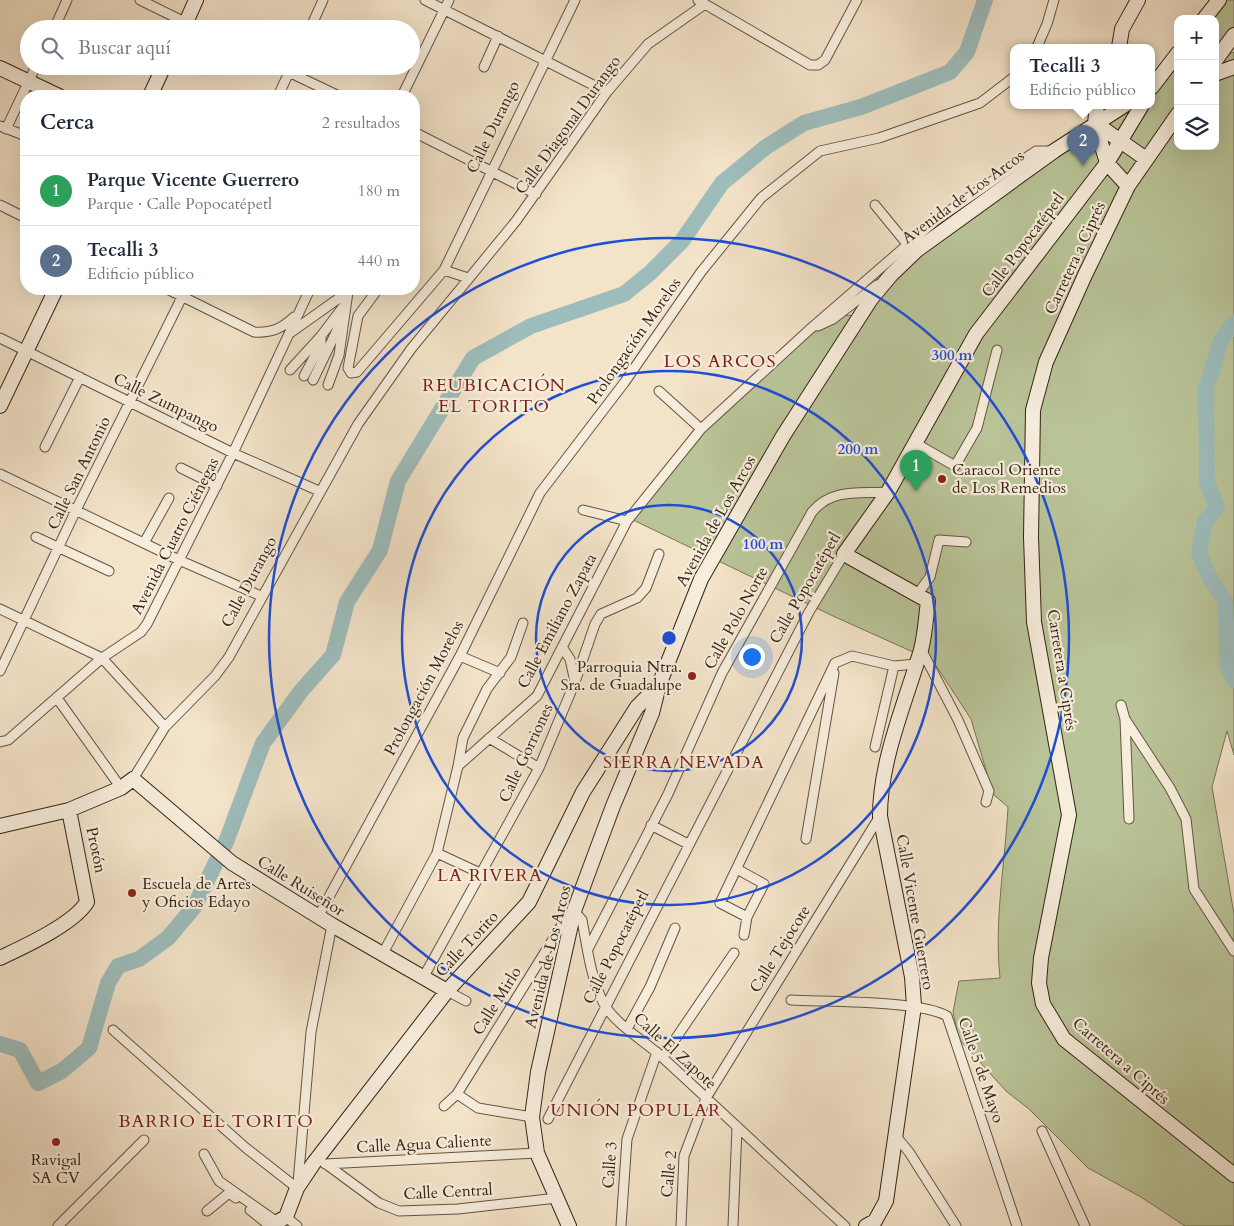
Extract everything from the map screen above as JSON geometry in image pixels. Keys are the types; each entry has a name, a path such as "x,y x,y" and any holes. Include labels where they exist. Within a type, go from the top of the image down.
{"main road":[{"path":"186,20 196,0"},
{"path":"1120,44 1122,30 1138,0"},
{"path":"1207,15 1219,0"},
{"path":"1223,54 1234,35"},
{"path":"1155,83 1174,58"},
{"path":"1219,73 1234,67"},
{"path":"0,68 46,90"},
{"path":"153,90 160,75"},
{"path":"1097,109 1095,123 1107,163 1128,186"},
{"name":"Avenida de Los Arcos","path":"569,1226 537,1153 532,1117 536,1080 574,911 612,806 652,713 659,685 701,579 784,436 871,299 891,275 917,250 1054,151 1118,109"},
{"name":"Calle Popocatépetl","path":"844,554 888,492 976,334 1107,163 1122,142 1140,109"},
{"name":"Carretera a Ciprés","path":"1174,120 1128,186 1084,275 1046,362 1033,410 1031,537 1034,622 1069,815 1041,958 1039,983 1043,1004 1064,1039 1234,1175"},
{"path":"1095,123 1146,158"},
{"path":"0,406 53,295"},
{"path":"844,554 922,598"},
{"name":"Calle Vicente Guerrero","path":"866,1226 874,1221 886,1201 894,1134 914,1006 912,977 880,816 880,795 907,689 921,649 922,598"},
{"name":"Calle Torito","path":"276,1223 297,1188 320,1164 447,990 529,902 583,792 638,707 659,685"},
{"name":"Calle Ruiseñor","path":"133,779 206,843 232,863 382,955 447,990"},
{"name":"Calle Durango","path":"0,826 69,810 121,788 133,779"},
{"name":"Protón","path":"0,958 26,946 79,913 87,902 88,897 69,810"}],"street":[{"path":"58,20 67,0"},
{"path":"140,0 175,20"},
{"path":"314,20 323,0"},
{"path":"425,0 607,92"},
{"path":"420,59 449,0"},
{"name":"Calle Durango","path":"374,295 358,316 348,368 351,373 357,372 444,270 575,0"},
{"path":"701,2 810,65 818,65 825,60 857,0"},
{"path":"1038,44 1054,0"},
{"name":"Calle Diagonal Durango","path":"468,278 536,194 607,92 648,44 701,2"},
{"path":"484,67 498,36"},
{"path":"24,90 32,75"},
{"path":"281,90 288,75"},
{"path":"302,75 328,90"},
{"path":"405,90 412,75"},
{"name":"Prolongación Morelos","path":"318,917 460,656 540,493 624,383 701,272 761,198 820,151 879,138 980,103 1010,80"},
{"path":"20,98 3,128 20,134"},
{"path":"420,135 536,194"},
{"name":"Calle Emiliano Zapata","path":"458,766 537,696 626,521 701,429 809,330 936,220 1036,151 1054,151"},
{"path":"0,205 20,215"},
{"path":"875,205 907,244"},
{"path":"444,270 468,278"},
{"name":"Calle Emiliano Zapata","path":"809,330 833,319 891,275"},
{"name":"Calle Durango","path":"133,779 165,727 220,670 229,657 261,596 358,424 411,349 468,278"},
{"name":"Calle San Antonio","path":"0,670 76,510 183,295"},
{"path":"189,295 254,332 269,333 283,327 298,314"},
{"name":"Avenida Cuatro Ciénegas","path":"0,742 8,740 102,658 141,632 147,624 217,486 307,295"},
{"path":"289,334 347,295"},
{"path":"290,370 321,336 347,295"},
{"path":"328,385 339,355 348,295"},
{"path":"321,336 321,344 308,378 345,314"},
{"name":"Calle Zumpango","path":"0,338 233,453 320,491"},
{"path":"915,443 955,466 978,428 997,350"},
{"path":"45,447 80,377"},
{"path":"659,391 701,429"},
{"path":"181,468 217,486"},
{"path":"0,474 179,560 261,596"},
{"name":"Calle Polo Norte","path":"588,949 668,794 722,673 812,512 821,501 832,495 888,492"},
{"path":"144,543 169,498"},
{"path":"582,510 626,521"},
{"path":"36,537 108,570"},
{"name":"Calle Vicente Guerrero","path":"922,598 930,577 939,540 966,542"},
{"name":"Calle Gorriones","path":"423,978 539,768 575,682 595,624 601,614 637,598 646,588 659,554"},
{"name":"Calle Popocatépetl","path":"548,1119 809,612 844,554"},
{"path":"0,609 102,658 165,727"},
{"path":"382,955 437,853 463,738 487,689 511,657 523,624"},
{"path":"562,648 570,659 575,682"},
{"path":"921,649 958,720 989,791 986,802"},
{"path":"460,656 500,673"},
{"path":"747,917 720,904 835,662 852,656 894,666 916,664"},
{"path":"806,839 835,662"},
{"path":"875,747 894,666"},
{"path":"57,698 121,788"},
{"path":"1121,705 1125,719 1129,819"},
{"path":"1125,719 1170,788 1186,819 1194,888 1234,951"},
{"path":"489,738 539,768"},
{"name":"Calle Tejocote","path":"706,1098 880,816"},
{"path":"651,824 688,844"},
{"path":"437,853 482,874"},
{"path":"737,869 764,884 747,917 744,935"},
{"name":"Calle El Zapote","path":"574,911 582,920 597,988 605,1006 845,1226"},
{"name":"Calle Mirlo","path":"444,1106 457,1094 563,923 574,911"},
{"path":"297,1188 311,1032 332,925"},
{"path":"627,1028 650,987 675,928"},
{"name":"Calle 3","path":"620,1226 627,1138 660,1055 734,953"},
{"name":"Calle Ruiseñor","path":"447,990 466,1001"},
{"name":"Calle 5 de Mayo","path":"791,1000 914,1006 940,1012 947,1016 1017,1226"},
{"path":"113,1030 246,1148 297,1188"},
{"path":"457,1094 478,1108 532,1117"},
{"name":"Calle 2","path":"681,1226 684,1156 706,1098"},
{"path":"733,1226 736,1128"},
{"path":"1042,1131 1085,1226"},
{"path":"894,1134 910,1152 956,1226"},
{"path":"58,1226 144,1140"},
{"name":"Calle Agua Caliente","path":"320,1164 537,1153"},
{"path":"204,1154 219,1181 276,1223"},
{"name":"Calle Central","path":"320,1164 379,1203 399,1211 458,1209 557,1198"},
{"path":"207,1211 229,1193 276,1223 297,1226"}],"green space":[{"path":"1226,0 1234,0 1234,29 1219,49 1219,15 1215,15"},
{"path":"1234,52 1234,755 1227,731 1212,787 1234,914 1234,1226 1185,1226 1141,1197 1088,1168 1029,1109 1006,1091 959,1039 953,1012 959,981 1000,978 998,956 999,913 1008,807 993,794 971,719 933,661 833,616 631,519 746,383 827,316 863,315 880,291 932,242 1122,113 1130,109 1155,109 1155,94 1174,70 1174,150 1219,150 1219,58"}],"waterway":[{"path":"0,1044 20,1050 38,1083 62,1071 89,1048 108,983 118,966 139,959 168,938 194,907 226,842 263,743 301,691 333,655 347,602 380,550 398,481 473,358 531,326 624,294 650,273 682,241 722,183 766,147 804,123 861,107 950,72 967,52 985,0"},
{"path":"1234,323 1221,340 1206,389 1207,482 1217,507 1205,522 1199,553 1210,578 1225,600 1228,667 1234,680"}],"place":[{"name":"Tecalli 3","path":"1083,166"},
{"name":"Caracol Oriente de Los Remedios","path":"942,479"},
{"name":"Parque Vicente Guerrero","path":"916,491"},
{"name":"Parroquia Ntra. Sra. de Guadalupe","path":"692,676"},
{"name":"Escuela de Artes y Oficios Edayo","path":"132,893"},
{"name":"Ravigal SA CV","path":"56,1142"}],"district":[{"name":"LOS ARCOS","path":"720,361"},
{"name":"REUBICACIÓN EL TORITO","path":"494,395"},
{"name":"SIERRA NEVADA","path":"684,762"},
{"name":"LA RIVERA","path":"490,875"},
{"name":"UNIÓN POPULAR","path":"636,1110"},
{"name":"BARRIO EL TORITO","path":"216,1121"}]}
